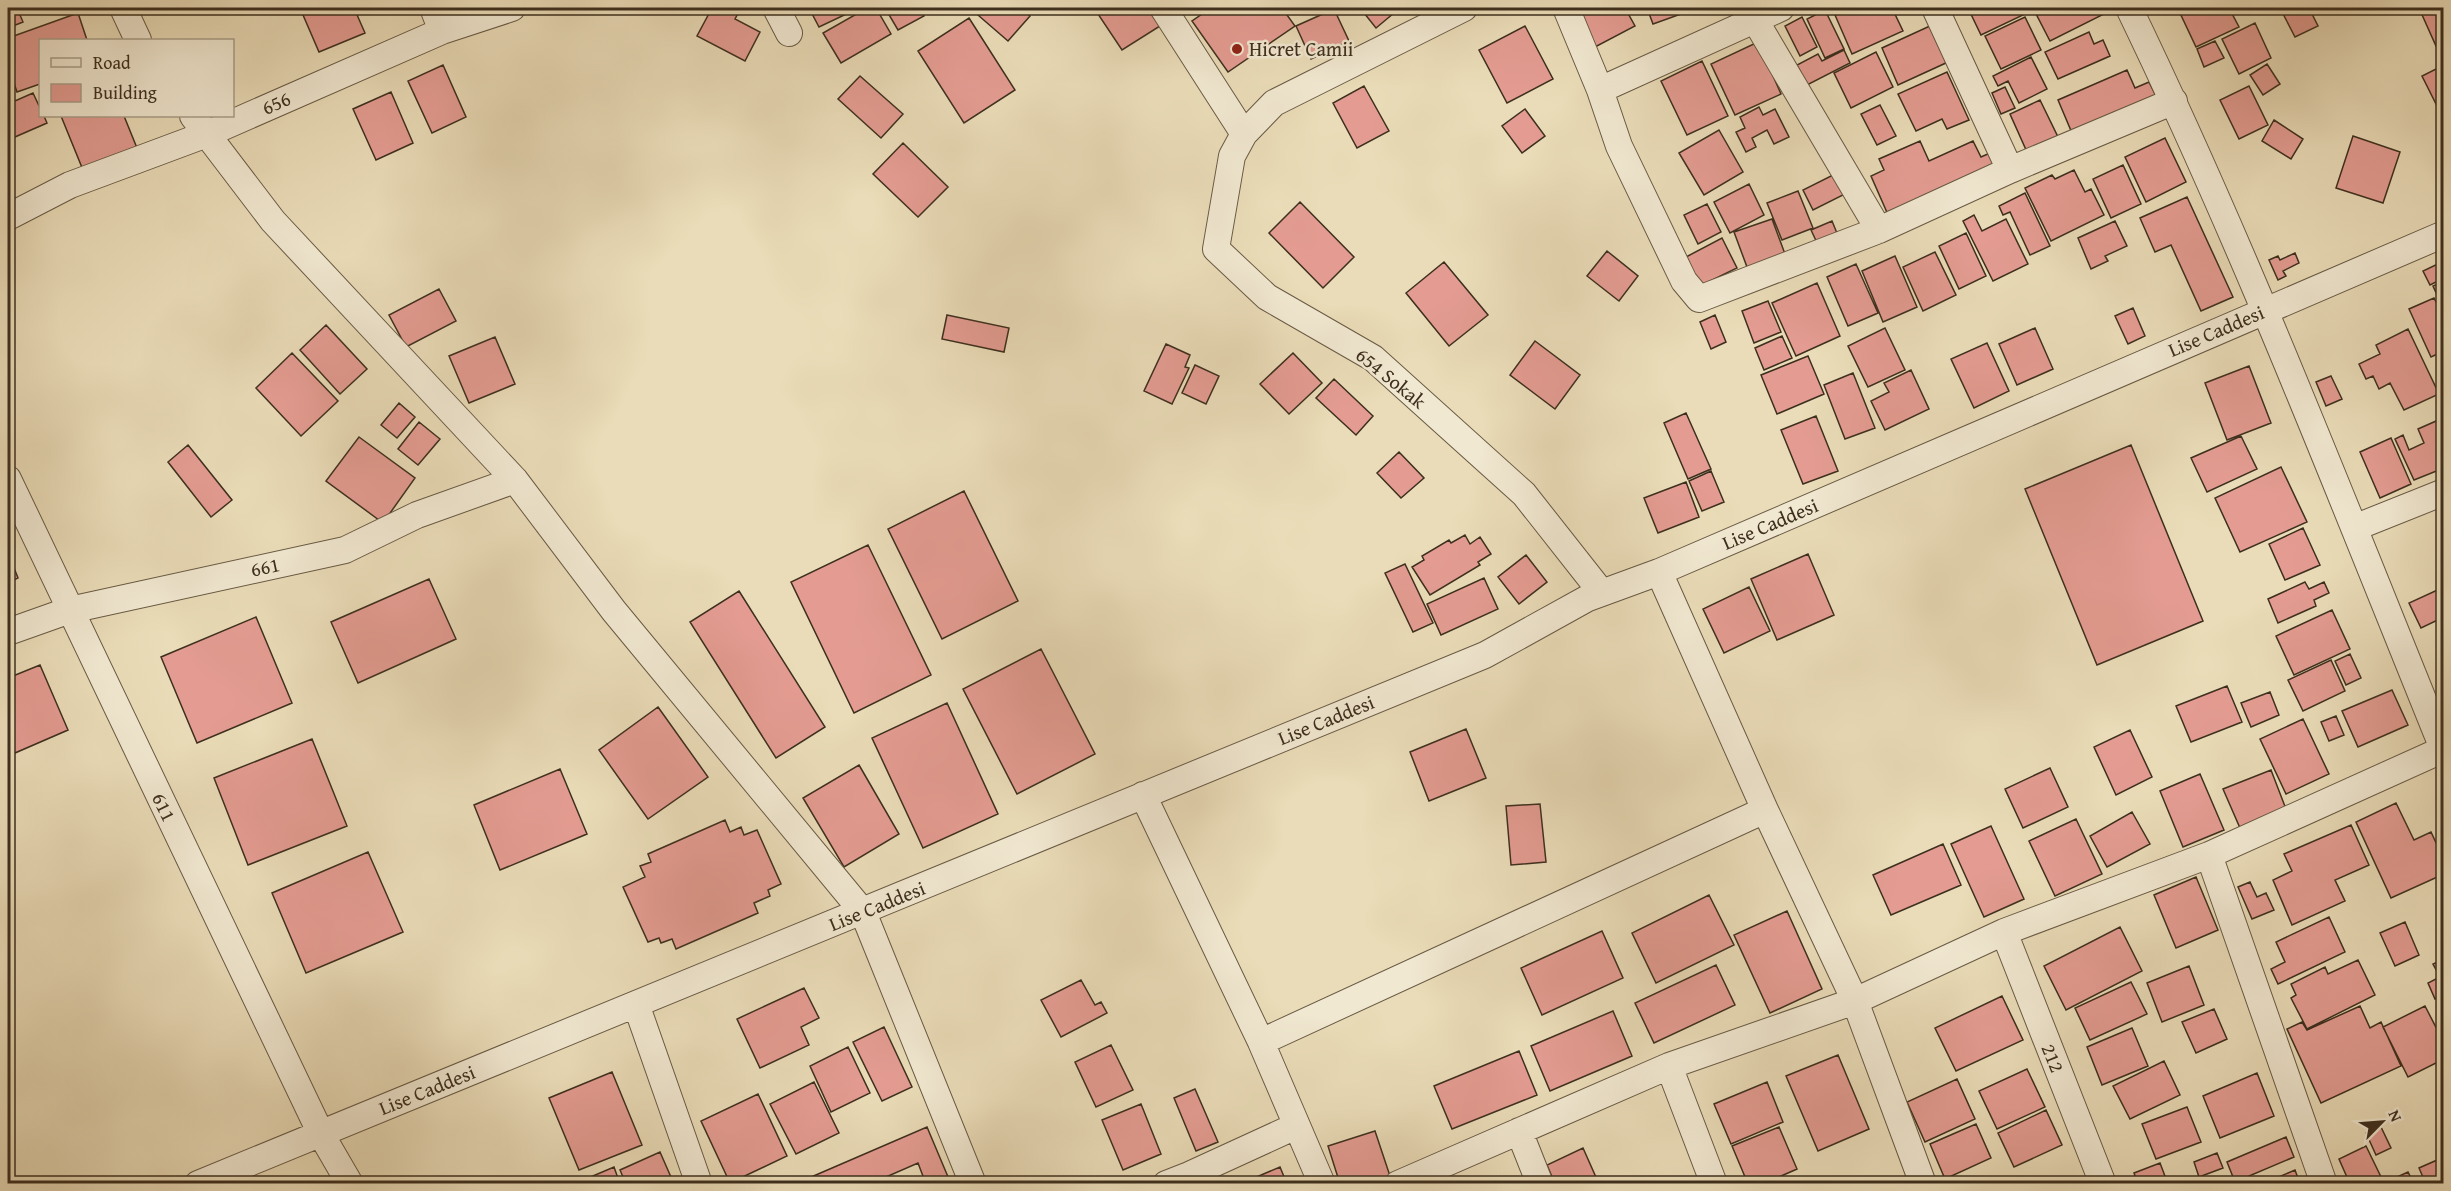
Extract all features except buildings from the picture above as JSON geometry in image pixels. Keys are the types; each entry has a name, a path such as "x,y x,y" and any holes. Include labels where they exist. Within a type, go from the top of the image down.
{"street":[{"path":"123,8 138,39"},
{"name":"656","path":"234,109 437,19 512,8"},
{"path":"776,8 789,33"},
{"path":"1163,8 1244,134 1274,103 1464,8"},
{"path":"1566,8 1619,146 1684,281 1699,299 1879,230 2010,170 2174,101"},
{"path":"1599,90 1750,14 1781,8"},
{"path":"1935,8 2010,170"},
{"path":"1398,1184 1670,1066 1855,1001 2004,932 2209,855 2443,750 2264,310 2174,101 2129,8"},
{"path":"1750,14 1879,230"},
{"name":"656","path":"8,217 70,185 216,117"},
{"path":"200,124 273,221 515,480 614,611 863,912 973,1184"},
{"name":"654 Sokak","path":"1244,134 1232,156 1216,249 1267,297 1373,358 1524,494 1602,593"},
{"name":"Lise Caddesi","path":"198,1184 1485,655 1588,598 1659,572 2444,234"},
{"name":"611","path":"8,479 321,1134 350,1184"},
{"name":"661","path":"8,632 70,610 345,550 417,515 515,480"},
{"path":"2354,528 2444,492"},
{"path":"1659,572 1765,810 1855,1001 1923,1184"},
{"path":"1143,795 1261,1042 1322,1184"},
{"path":"1261,1042 1765,810"},
{"path":"2209,855 2324,1184"},
{"name":"212","path":"2004,932 2103,1184"},
{"path":"636,1004 699,1184"},
{"path":"1670,1066 1714,1184"},
{"path":"1166,1184 1296,1126"},
{"path":"1519,1131 1540,1184"}],"place":[{"name":"Hicret Camii","path":"1237,49"}]}
